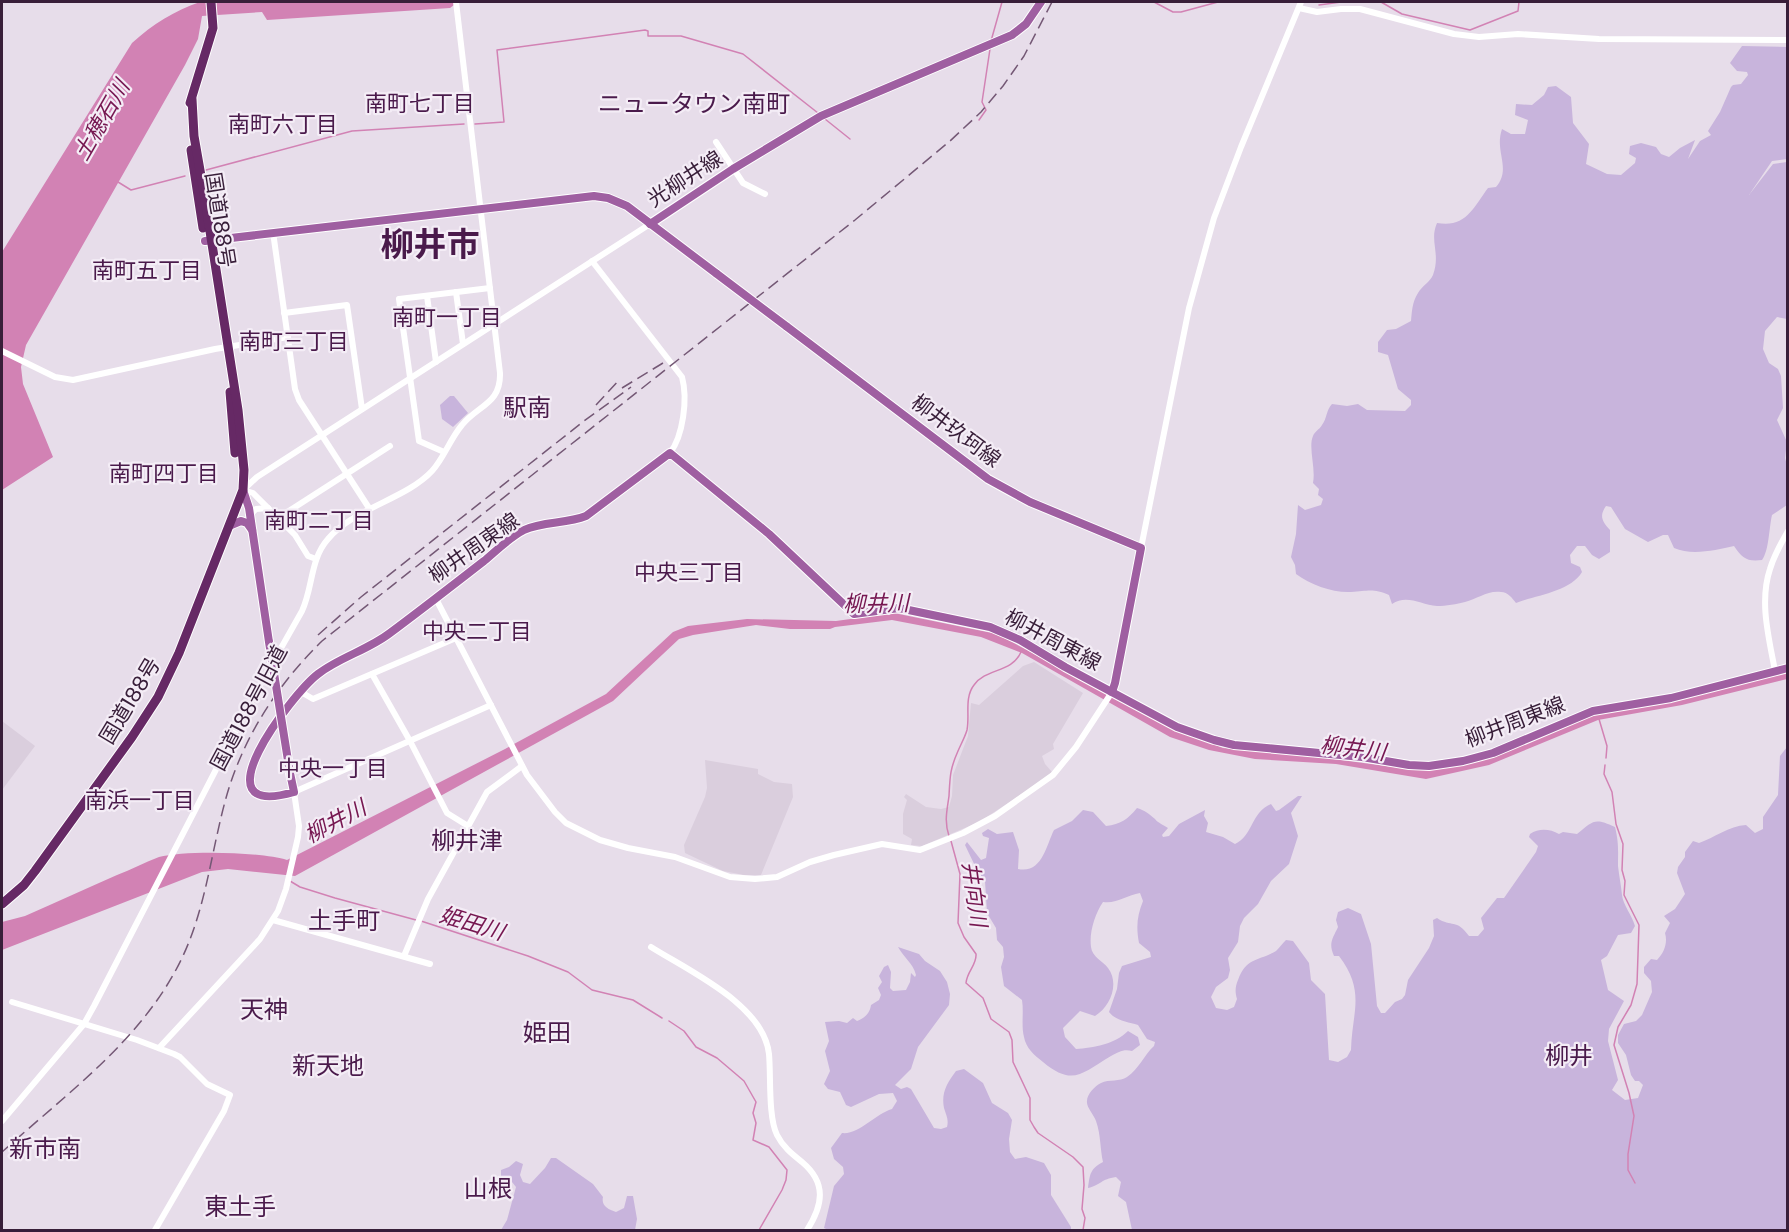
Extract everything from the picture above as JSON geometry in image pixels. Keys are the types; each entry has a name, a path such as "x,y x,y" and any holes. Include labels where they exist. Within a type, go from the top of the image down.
{"highway":[{"name":"国道188号","path":"2,903 30,878 132,737 158,697 179,652 243,490 236,462 226,348 208,241 193,171 187,118 213,28 211,2"}],"main road":[{"name":"光柳井線","path":"208,241 594,196 627,206 650,224 733,169 821,116 1019,30 1033,16 1041,2"},
{"name":"柳井玖珂線","path":"650,224 995,483 1030,502 1141,548"},
{"name":"柳井周東線","path":"294,792 266,797 256,792 249,779 251,768 264,740 317,675 389,634 522,531 577,520 586,516 670,453 769,534 854,614 899,608 990,627 1020,640 1111,694 1177,727 1226,743 1429,766 1463,761 1493,753 1593,711 1671,698 1788,668"},
{"path":"243,490 250,517 294,792"},
{"path":"229,526 237,521 244,521 252,530"},
{"path":"1111,694 1141,548"}],"street":[{"path":"456,4 494,322"},
{"path":"1141,548 1190,308 1214,218 1300,5 1317,12 1360,9 1454,34 1471,36 1518,34 1599,39 1788,40"},
{"path":"716,142 743,183 765,194"},
{"path":"243,490 257,477 494,322 650,224"},
{"path":"273,232 295,389 299,400 369,508"},
{"path":"592,261 682,377 685,391 680,431 670,453"},
{"path":"444,452 419,441 399,299 490,288"},
{"path":"456,292 463,344"},
{"path":"427,296 436,362"},
{"path":"284,313 347,305 362,409"},
{"name":"国道188号旧道","path":"2,1121 84,1023 255,694 302,611 316,560 329,537 369,508 411,487 432,471 462,424 494,397 500,387 500,373 494,322"},
{"path":"2,351 59,378 78,380 288,337"},
{"path":"278,518 390,446"},
{"path":"243,490 253,493 295,535 308,556 316,560"},
{"path":"250,517 256,509 268,508"},
{"path":"1775,671 1767,628 1765,596 1770,568 1788,531"},
{"path":"435,597 522,766 532,783 566,823 586,834 619,846 675,857 730,877 769,879 783,875 816,859 882,844 913,850 927,848 980,825 1053,775 1076,747 1111,694"},
{"path":"301,692 313,699 456,638"},
{"path":"372,675 410,741 447,813 468,826"},
{"path":"159,1048 260,939 273,920 282,902 289,879 298,826 294,792 491,705"},
{"path":"404,956 418,921 489,790 522,766"},
{"path":"273,920 430,964"},
{"path":"651,947 738,1002 762,1029 768,1048 773,1118 777,1136 783,1146 813,1173 819,1188 820,1204 807,1230"},
{"path":"12,1002 159,1048 180,1057 207,1084 230,1095 224,1111 155,1230"}],"shaded area":[{"path":"1742,46 1788,47 1787,159 1772,161 1749,195 1773,164 1787,162 1787,319 1777,317 1765,331 1763,349 1769,363 1778,369 1781,376 1783,408 1777,420 1787,442 1785,458 1788,469 1787,505 1772,515 1762,560 1745,558 1734,546 1704,552 1688,552 1674,548 1668,535 1648,542 1625,529 1611,507 1606,506 1602,516 1610,530 1610,552 1599,559 1592,555 1585,546 1577,546 1570,555 1571,563 1580,567 1582,572 1577,579 1552,592 1516,603 1508,594 1496,592 1448,605 1437,606 1409,600 1392,604 1389,595 1383,593 1330,590 1315,585 1296,574 1291,557 1296,534 1298,505 1305,510 1321,505 1323,499 1318,495 1319,489 1313,483 1311,446 1313,436 1324,423 1332,404 1347,406 1358,404 1367,410 1405,411 1411,405 1411,400 1398,389 1388,355 1378,352 1378,342 1387,330 1396,329 1411,321 1416,296 1433,275 1436,260 1434,236 1437,223 1455,222 1468,215 1488,188 1496,187 1501,180 1503,173 1500,145 1502,129 1511,134 1525,134 1528,120 1515,115 1516,104 1532,105 1544,95 1548,87 1556,86 1571,97 1573,123 1589,144 1586,164 1607,174 1621,175 1635,163 1636,158 1629,154 1630,146 1641,143 1656,147 1661,154 1669,157 1695,140 1688,159 1700,141 1711,135 1708,131 1720,112 1731,87 1741,84 1748,75 1747,72 1737,71 1730,63"},
{"path":"450,396 454,396 468,413 453,427 442,419 440,405"},
{"path":"1034,662 1083,693 1053,744 1054,749 1042,756 1052,772 979,822 922,846 911,845 912,839 903,834 906,794 926,807 941,809 949,807 953,775 968,736 971,703 979,705 1023,666"},
{"path":"2,721 35,746 2,790"},
{"path":"1787,747 1787,1230 1132,1230 1126,1202 1118,1196 1121,1182 1116,1177 1088,1188 1091,1172 1103,1162 1098,1126 1088,1106 1087,1098 1099,1084 1124,1079 1131,1074 1154,1046 1155,1042 1147,1039 1138,1025 1119,1019 1109,1012 1122,966 1151,957 1150,952 1139,943 1138,922 1143,901 1140,893 1113,902 1103,902 1100,907 1092,929 1091,947 1093,954 1106,965 1112,974 1112,995 1105,1007 1095,1016 1080,1011 1063,1028 1065,1037 1076,1049 1110,1042 1128,1031 1138,1037 1140,1045 1132,1051 1116,1053 1077,1075 1062,1074 1053,1070 1031,1051 1025,1041 1022,1000 1004,986 1001,967 1004,957 1003,947 997,940 996,928 987,913 985,881 965,845 967,842 981,860 986,858 989,838 983,836 982,833 988,829 997,834 1013,832 1019,850 1018,869 1026,869 1038,863 1054,830 1072,821 1083,810 1093,812 1106,826 1123,821 1137,808 1147,812 1168,828 1162,835 1163,837 1169,836 1179,824 1205,810 1204,816 1208,823 1206,832 1223,837 1235,844 1245,836 1264,808 1271,804 1276,811 1298,796 1302,796 1291,813 1298,836 1289,864 1271,881 1258,904 1244,918 1240,926 1238,942 1228,958 1230,970 1228,978 1216,987 1211,997 1216,1008 1227,1010 1234,1007 1237,999 1236,985 1245,967 1276,951 1286,940 1293,941 1309,963 1311,980 1325,994 1329,1060 1338,1062 1347,1057 1351,1050 1356,1002 1352,980 1347,969 1339,956 1334,956 1331,948 1338,927 1336,920 1338,912 1348,908 1361,914 1371,944 1377,1006 1381,1013 1385,1013 1405,995 1408,980 1429,948 1434,936 1433,920 1437,918 1457,925 1469,936 1478,936 1484,929 1481,918 1497,898 1504,898 1536,852 1538,846 1529,837 1530,834 1544,830 1559,834 1563,832 1577,834 1594,822 1608,824 1615,827 1623,899 1635,926 1631,933 1618,935 1607,956 1601,960 1608,990 1624,1001 1609,1029 1608,1041 1618,1080 1612,1090 1625,1100 1638,1098 1643,1085 1635,1081 1631,1075 1626,1055 1618,1043 1618,1035 1624,1024 1636,1021 1642,1015 1652,992 1651,981 1644,973 1644,967 1651,959 1657,960 1662,954 1666,944 1665,933 1670,923 1664,916 1675,909 1685,894 1677,873 1678,867 1693,841 1699,843 1740,826 1746,825 1755,833 1763,829 1763,817 1778,795 1780,756"},
{"path":"705,760 758,769 758,774 774,782 792,784 793,797 761,875 723,871 685,853 684,845 707,788"},
{"path":"898,947 919,954 940,971 947,982 950,994 949,1005 918,1047 911,1069 895,1085 901,1089 907,1087 911,1089 934,1128 941,1129 947,1127 948,1124 943,1103 944,1093 956,1071 964,1069 983,1083 992,1103 1008,1113 1012,1120 1009,1139 1010,1152 1015,1159 1026,1157 1044,1163 1051,1175 1051,1195 1071,1230 828,1230 824,1228 834,1186 844,1174 843,1167 834,1159 831,1148 842,1133 861,1128 892,1109 897,1101 893,1093 879,1094 851,1107 846,1105 840,1092 828,1089 824,1084 830,1071 825,1051 829,1041 825,1022 847,1023 853,1018 857,1021 865,1017 871,1005 879,1000 881,995 878,988 882,982 879,976 884,967 888,965 891,972 890,988 893,991 906,990 911,973 915,977 916,975 913,967"},
{"path":"551,1158 556,1158 593,1184 603,1197 604,1205 610,1210 616,1212 624,1208 627,1196 633,1196 637,1219 635,1230 501,1230 507,1220 516,1187 512,1182 501,1181 501,1170 516,1161 523,1164 520,1175 523,1182 530,1184"}],"water":[{"name":"土穂石川","path":"200,2 458,2 450,8 267,20 262,12 202,16 198,39 185,65 26,345 21,367 23,384 53,457 2,490 2,252 132,43 164,19"},
{"path":"894,613 997,634 1178,731 1223,748 1311,756 1416,770 1448,767 1595,715 1659,704 1787,673 1787,679 1682,705 1598,720 1489,765 1426,779 1336,764 1255,759 1209,750 1170,737 1022,653 981,637 892,620 830,629 790,629 756,625 679,639 613,701 295,876 228,869 202,872 2,950 2,922 25,916 159,857 186,853 223,853 260,855 287,860 505,749 606,694 673,632 688,626 747,619 836,621"}],"waterway":[{"path":"991,41 1002,2"},
{"path":"1154,2 1173,12 1218,2"},
{"path":"1319,5 1341,2"},
{"path":"1381,2 1402,14 1470,30 1518,11 1519,2"},
{"path":"475,124 504,122 497,50 645,30 648,31 648,36 681,36 743,54 818,113"},
{"path":"979,120 986,110 982,102 990,49"},
{"path":"825,119 850,139"},
{"path":"206,170 352,131 464,124"},
{"path":"118,182 131,190 185,176"},
{"name":"井向川","path":"949,836 946,816 951,773 955,757 967,730 969,695 979,680 1012,664 1021,652"},
{"path":"1599,719 1607,746 1606,758"},
{"path":"1605,765 1604,774 1612,792 1616,824 1623,844 1624,895 1639,925 1637,984 1631,1005 1618,1027 1614,1045 1634,1116 1628,1170 1635,1183"},
{"name":"井向川","path":"951,841 960,874 958,923 964,937 976,954 966,983 983,998 991,1019 1009,1032 1012,1040 1013,1062 1030,1098 1030,1120 1034,1127 1038,1133 1073,1157 1083,1167 1082,1209 1085,1218 1083,1230"},
{"name":"姫田川","path":"290,881 300,887 335,898 416,920"},
{"name":"姫田川","path":"421,921 528,956 568,972 592,990 633,1000 662,1018"},
{"name":"姫田川","path":"669,1021 684,1031 696,1047 717,1058 744,1081 756,1102 753,1113 756,1123 753,1140 769,1147 787,1170 782,1190 759,1230"}],"railway":[{"path":"2,1152 101,1064 146,1016 165,989 181,960 196,921 226,798 242,754 277,693 306,658 322,641 855,220 950,141 981,112 1003,86 1024,56 1052,2"},
{"path":"622,388 663,363"},
{"path":"596,405 620,379"},
{"path":"318,635 361,597 584,421 631,387"}],"district":[{"name":"南町七丁目","path":"420,103"},
{"name":"ニュータウン南町","path":"694,104"},
{"name":"南町六丁目","path":"283,124"},
{"name":"柳井市","path":"430,244"},
{"name":"南町五丁目","path":"147,270"},
{"name":"南町一丁目","path":"447,317"},
{"name":"南町三丁目","path":"294,341"},
{"name":"駅南","path":"527,408"},
{"name":"南町四丁目","path":"164,473"},
{"name":"南町二丁目","path":"319,520"},
{"name":"中央三丁目","path":"689,572"},
{"name":"中央二丁目","path":"477,631"},
{"name":"中央一丁目","path":"333,768"},
{"name":"南浜一丁目","path":"140,800"},
{"name":"柳井津","path":"467,841"},
{"name":"土手町","path":"344,921"},
{"name":"天神","path":"264,1010"},
{"name":"姫田","path":"547,1033"},
{"name":"柳井","path":"1569,1056"},
{"name":"新天地","path":"328,1066"},
{"name":"新市南","path":"45,1149"},
{"name":"山根","path":"488,1189"},
{"name":"東土手","path":"240,1207"}],"water label":[{"name":"柳井川","path":"876,603"},
{"name":"柳井川","path":"1353,748"},
{"name":"柳井川","path":"335,821"}]}
